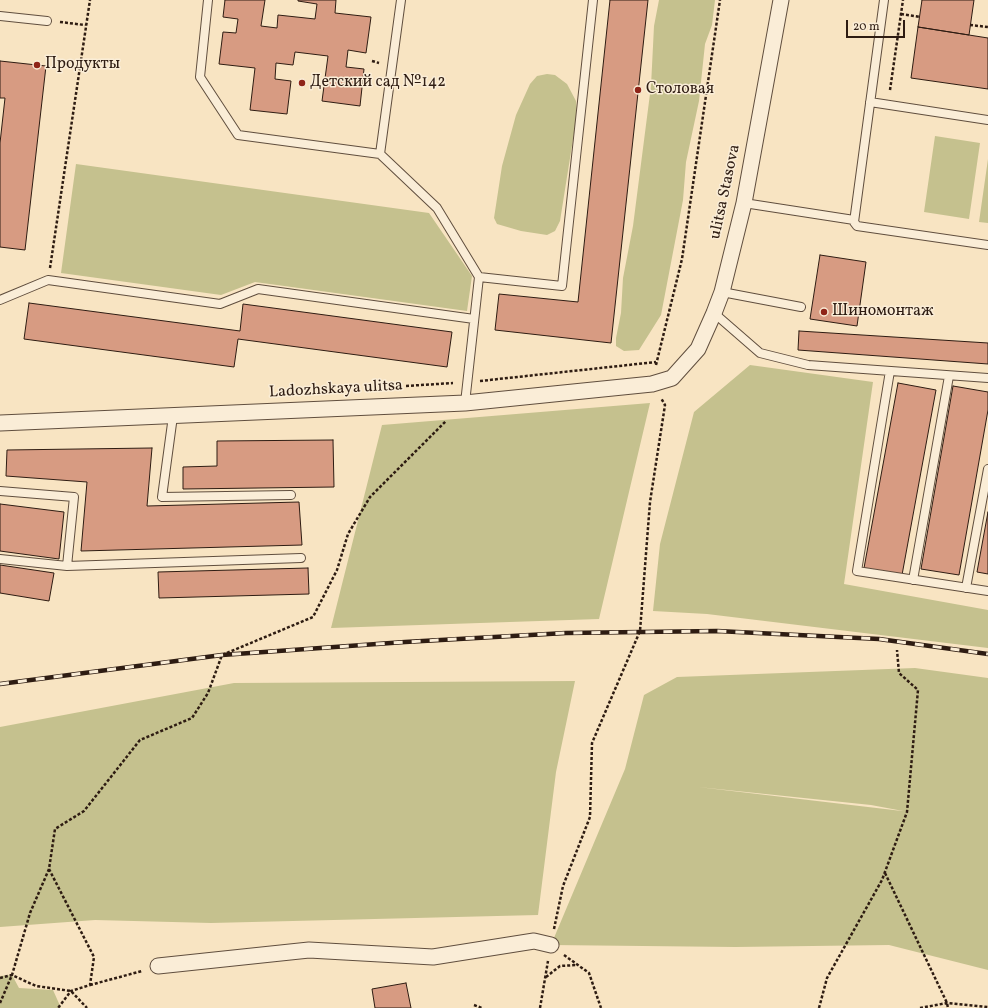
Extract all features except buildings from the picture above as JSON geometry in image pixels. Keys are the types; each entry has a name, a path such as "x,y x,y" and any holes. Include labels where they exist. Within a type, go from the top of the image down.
{"street":[{"name":"ulitsa Stasova","path":"672,378 698,349 722,292 744,203 781,0"},
{"name":"Ladozhskaya ulitsa","path":"0,423 465,402 652,384 672,378"},
{"path":"158,966 309,950 433,957 534,941 551,945"}],"lane":[{"path":"208,0 200,77 238,135 380,154 437,208 479,277 465,402"},
{"path":"380,154 401,0"},
{"path":"479,277 562,286 593,0"},
{"path":"884,0 854,220 857,226 988,245"},
{"path":"0,16 47,21"},
{"path":"870,102 988,120"},
{"path":"744,203 854,220"},
{"path":"0,300 48,280 220,304 258,289 474,319"},
{"path":"722,292 801,307"},
{"path":"714,313 760,353 808,365 988,378"},
{"path":"890,371 857,571 988,591"},
{"path":"913,580 949,376"},
{"path":"173,416 162,497 291,495"},
{"path":"966,588 988,469"},
{"path":"0,491 74,498 68,566"},
{"path":"0,558 68,566 301,558"}],"path":[{"path":"48,280 85,25 90,0"},
{"path":"540,1008 563,886 590,817 592,743 637,637 640,624 650,502 665,406 652,384 682,259 720,0"},
{"path":"897,92 890,91 903,0"},
{"path":"882,11 920,17"},
{"path":"47,21 85,25"},
{"path":"970,25 988,27"},
{"path":"0,1003 12,975 30,913 49,869 55,829 84,811 140,740 192,718 208,693 222,655 313,617 336,570 348,534 370,497 465,402"},
{"path":"819,1008 827,978 885,873 907,812 918,690 899,673 897,650"},
{"path":"49,869 94,957 90,985"},
{"path":"885,873 947,1003 948,1008"},
{"path":"551,945 589,973 601,1008"},
{"path":"545,977 560,966 577,965"},
{"path":"0,978 12,975 36,986 72,991 158,966"},
{"path":"58,1008 72,991"},
{"path":"72,991 87,1008"},
{"path":"920,1008 947,1003 988,1007"},
{"path":"474,1005 482,1008"}],"shaded area":[{"path":"659,0 715,0 712,25 705,44 699,101 686,162 683,200 661,315 639,350 624,351 616,346 616,338 621,313 623,278 633,226 651,86 654,26"},
{"path":"547,74 555,75 567,84 576,101 577,114 560,221 555,231 547,235 521,231 497,224 494,218 502,166 516,115 530,84 537,76"},
{"path":"935,136 980,143 969,219 924,212"},
{"path":"988,159 988,223 979,222"},
{"path":"76,164 429,213 472,276 467,311 255,282 221,295 61,273"},
{"path":"750,365 873,382 844,584 988,610 988,648 707,614 653,611 660,544 694,412"},
{"path":"650,403 599,619 331,628 382,425"},
{"path":"915,668 988,678 988,970 889,945 735,947 551,945 625,769 644,695 677,677","holes":["698,787 871,805 903,811"]},
{"path":"575,681 556,772 538,915 211,923 95,920 0,927 0,727 234,683"},
{"path":"12,975 19,988 53,990 61,1008 0,1008 0,976"}],"railway":[{"path":"0,684 222,655 405,642 566,633 717,631 879,639 988,654"}],"place":[{"name":"Продукты","path":"37,65"},
{"name":"Детский сад №142","path":"302,83"},
{"name":"Столовая","path":"638,90"},
{"name":"Шиномонтаж","path":"824,312"}]}
